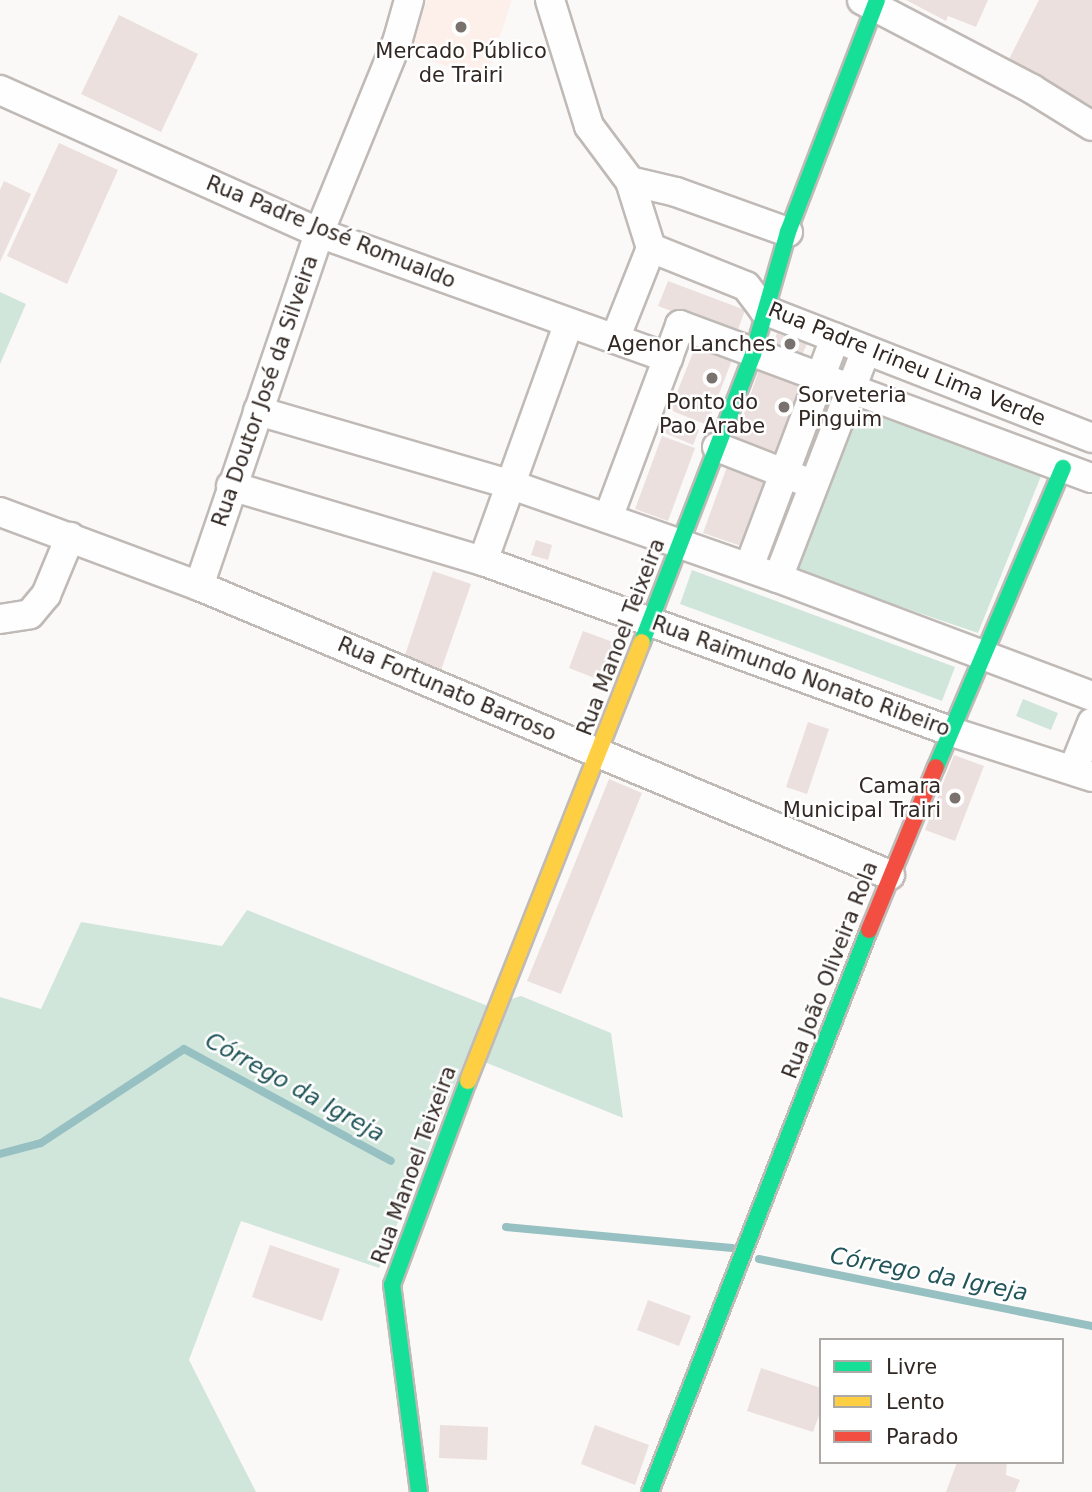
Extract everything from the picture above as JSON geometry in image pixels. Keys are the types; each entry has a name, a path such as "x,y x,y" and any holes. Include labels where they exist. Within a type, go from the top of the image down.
{"street":[{"name":"Rua Doutor José da Silveira","path":"199,586 319,233 398,38 409,0"},
{"path":"550,0 589,126 630,181 651,247 615,338"},
{"path":"872,2 1092,126"},
{"name":"Rua Manoel Teixeira","path":"419,1492 393,1285 429,1177 600,752 752,354 788,232 872,2"},
{"name":"Rua Padre José Romualdo","path":"0,90 319,233 568,325 615,338 668,358"},
{"path":"630,181 676,192 788,232"},
{"name":"Rua Padre Irineu Lima Verde","path":"651,247 746,286 764,310 1092,438"},
{"path":"483,561 568,325"},
{"name":"Rua Padre Irineu Lima Verde","path":"668,358 680,325 820,380 1092,478"},
{"path":"749,567 835,338"},
{"path":"778,578 866,349"},
{"path":"608,518 668,358"},
{"path":"258,411 512,485 678,545 749,567 1092,696"},
{"path":"717,447 813,485"},
{"name":"Rua João Oliveira Rola","path":"650,1492 890,875 949,731 986,656 1063,468"},
{"name":"Rua Raimundo Nonato Ribeiro","path":"231,486 483,561 949,731 1082,773"},
{"name":"Rua Fortunato Barroso","path":"0,512 199,586 890,875"},
{"path":"0,619 30,614 47,595 70,537"},
{"path":"1082,773 1092,723"}],"shaded area":[{"name":"Mercado Público de Trairi","path":"427,0 512,0 486,79 410,54"}],"green space":[{"path":"0,292 26,304 0,364"},
{"path":"859,405 1041,476 978,633 790,569"},
{"path":"692,570 955,667 942,701 680,604"},
{"path":"1023,699 1058,713 1051,730 1016,716"},
{"path":"247,910 488,1006 521,996 611,1033 623,1118 467,1055 379,1268 241,1221 189,1360 256,1492 0,1492 0,997 41,1009 81,922 222,946"}],"building":[{"path":"906,0 988,0 976,27 948,16 946,21"},
{"path":"1039,0 1092,0 1092,106 1008,61"},
{"path":"119,15 198,54 161,132 81,94"},
{"path":"59,143 118,170 67,284 7,256"},
{"path":"4,181 31,194 0,262 0,190"},
{"path":"668,281 745,310 736,335 658,306"},
{"name":"Agenor Lanches","path":"777,333 807,344 802,355 773,345"},
{"path":"698,340 734,355 707,425 670,410"},
{"path":"759,370 799,384 780,455 735,439"},
{"path":"671,418 699,430 693,445 665,433"},
{"path":"662,436 695,448 668,521 635,509"},
{"path":"728,464 766,478 741,546 703,533"},
{"path":"536,540 552,545 548,560 531,555"},
{"path":"433,571 471,584 440,673 403,661"},
{"path":"583,631 621,645 607,683 569,668"},
{"path":"808,722 829,729 807,794 786,787"},
{"name":"Camara Municipal Trairi","path":"954,755 984,766 955,841 925,830"},
{"path":"609,779 642,793 561,994 527,981"},
{"path":"270,1245 340,1269 322,1321 252,1297"},
{"path":"648,1300 691,1316 679,1346 637,1330"},
{"path":"761,1368 819,1387 819,1416 813,1432 747,1411"},
{"path":"440,1425 488,1427 487,1460 439,1458"},
{"path":"595,1425 649,1445 635,1485 581,1464"},
{"path":"956,1464 1007,1464 1006,1475 1020,1480 1015,1492 946,1492"}],"waterway":[{"name":"Córrego da Igreja","path":"0,1154 41,1143 184,1049 391,1161"},
{"name":"Córrego da Igreja","path":"506,1227 732,1248"},
{"name":"Córrego da Igreja","path":"759,1259 1092,1326"}],"traffic: fast":[{"path":"642,642 753,354 788,232 877,0"},
{"path":"936,767 1063,468"},
{"path":"650,1492 869,930"},
{"path":"419,1492 392,1285 468,1081"}],"traffic: slow":[{"path":"468,1081 642,642"}],"traffic: jam":[{"path":"869,930 936,767"}],"place":[{"name":"Mercado Público de Trairi","path":"461,27"},
{"name":"Agenor Lanches","path":"790,344"},
{"name":"Ponto do Pao Arabe","path":"712,378"},
{"name":"Sorveteria Pinguim","path":"784,407"},
{"name":"Camara Municipal Trairi","path":"955,798"}]}
